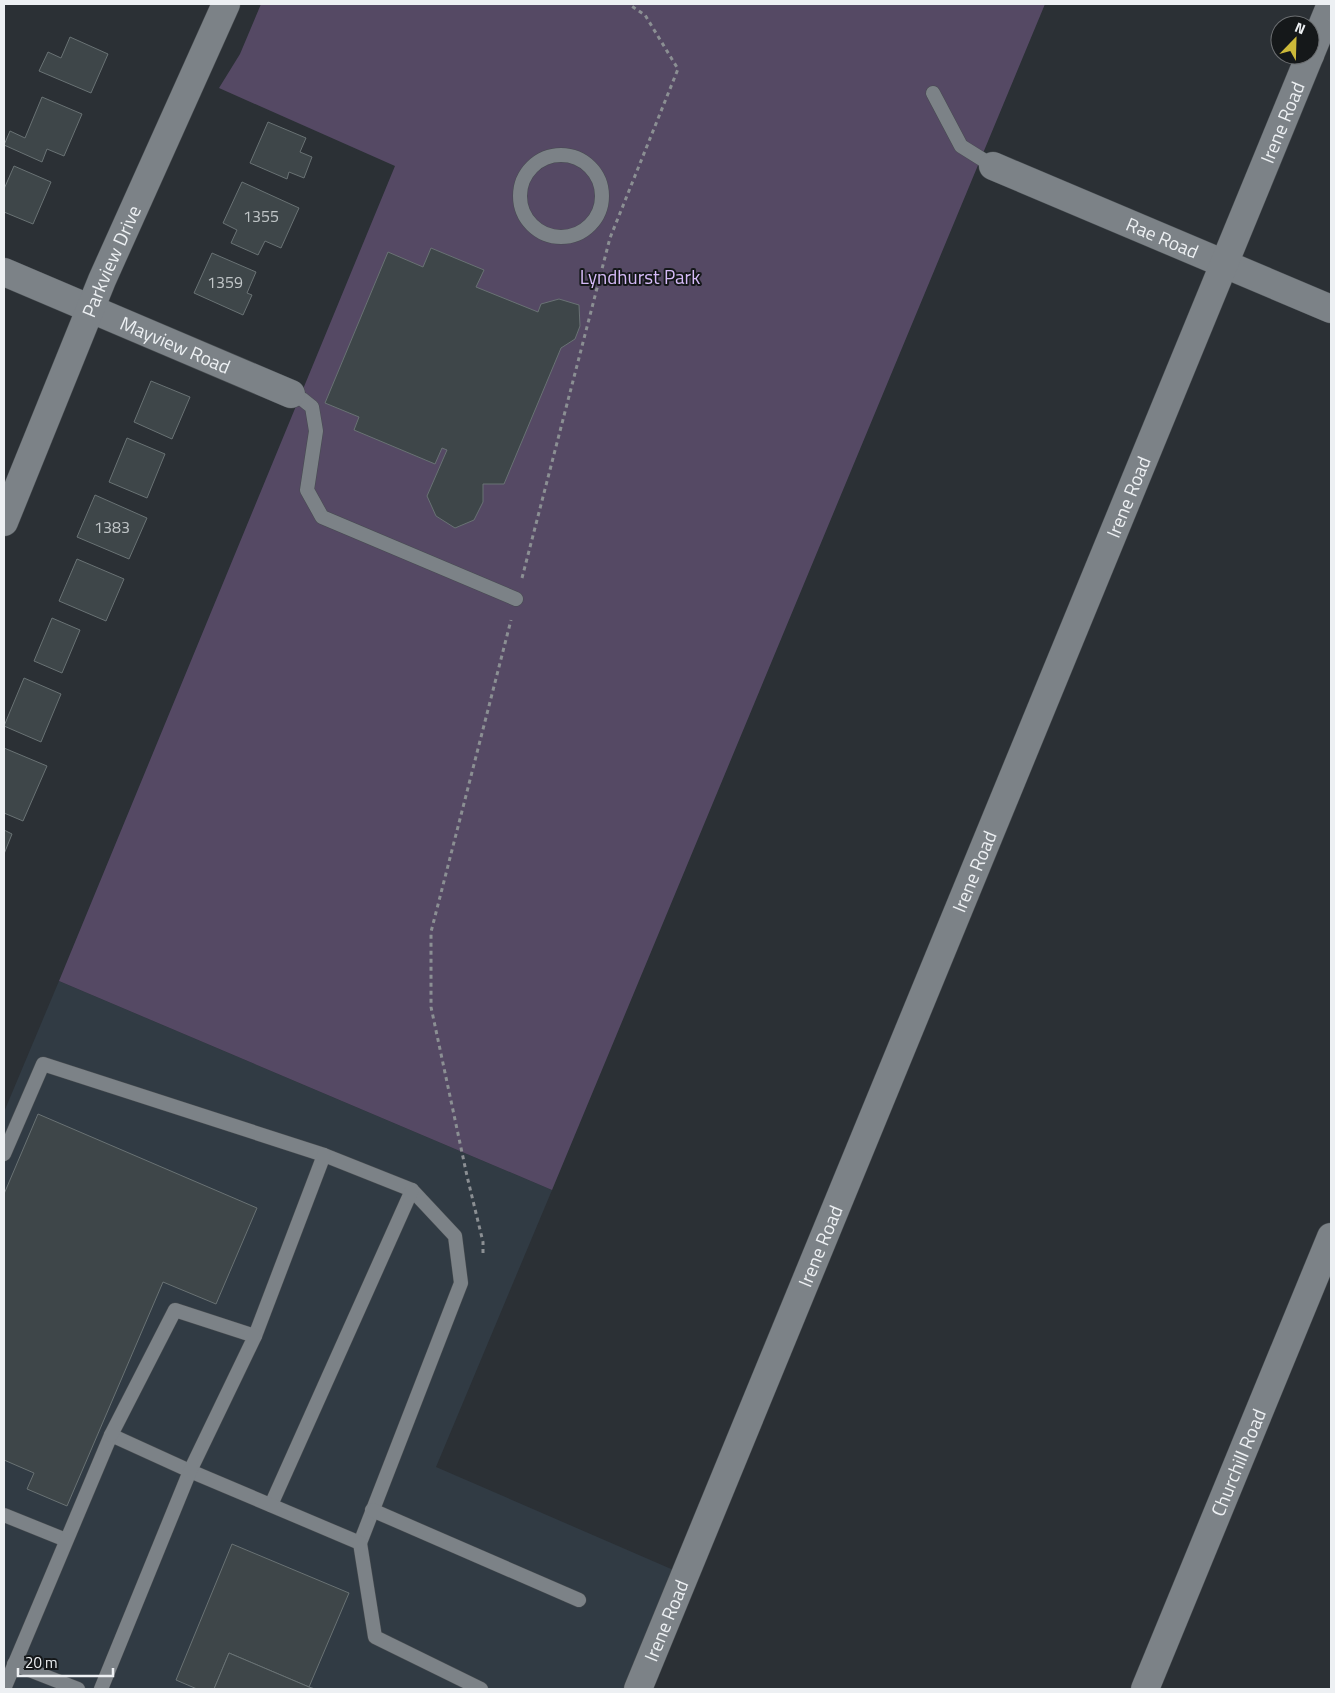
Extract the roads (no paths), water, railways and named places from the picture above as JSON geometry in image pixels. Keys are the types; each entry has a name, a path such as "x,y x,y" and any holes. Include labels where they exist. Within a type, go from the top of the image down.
{"street":[{"name":"Parkview Drive","path":"4,522 90,309 226,4"},
{"name":"Irene Road","path":"1320,31 1331,4"},
{"name":"Irene Road","path":"638,1689 1306,65"},
{"name":"Rae Road","path":"993,166 1331,309"},
{"name":"Mayview Road","path":"4,272 291,394"},
{"name":"Churchill Road","path":"1145,1689 1331,1237"}],"lane":[{"path":"933,93 961,146 993,166"},
{"path":"556,156 570,156 582,161 593,170 599,182 602,195 601,208 595,220 585,230 573,236 560,238 546,235 535,228 526,218 521,205 520,191 524,178 532,167 543,159 556,156"},
{"path":"291,394 302,399 312,407 316,431 307,490 322,517 516,599"},
{"path":"4,1154 43,1064 324,1155 412,1190 455,1236 461,1283 360,1543 375,1637 481,1689"},
{"path":"101,1689 190,1471 254,1336 324,1155"},
{"path":"271,1505 412,1190"},
{"path":"4,1689 111,1435 175,1310 254,1336"},
{"path":"111,1435 190,1471 360,1543"},
{"path":"372,1510 579,1600"},
{"path":"4,1515 66,1540"},
{"path":"14,1664 78,1689"}],"park label":[{"name":"Lyndhurst Park","path":"640,277"}]}
